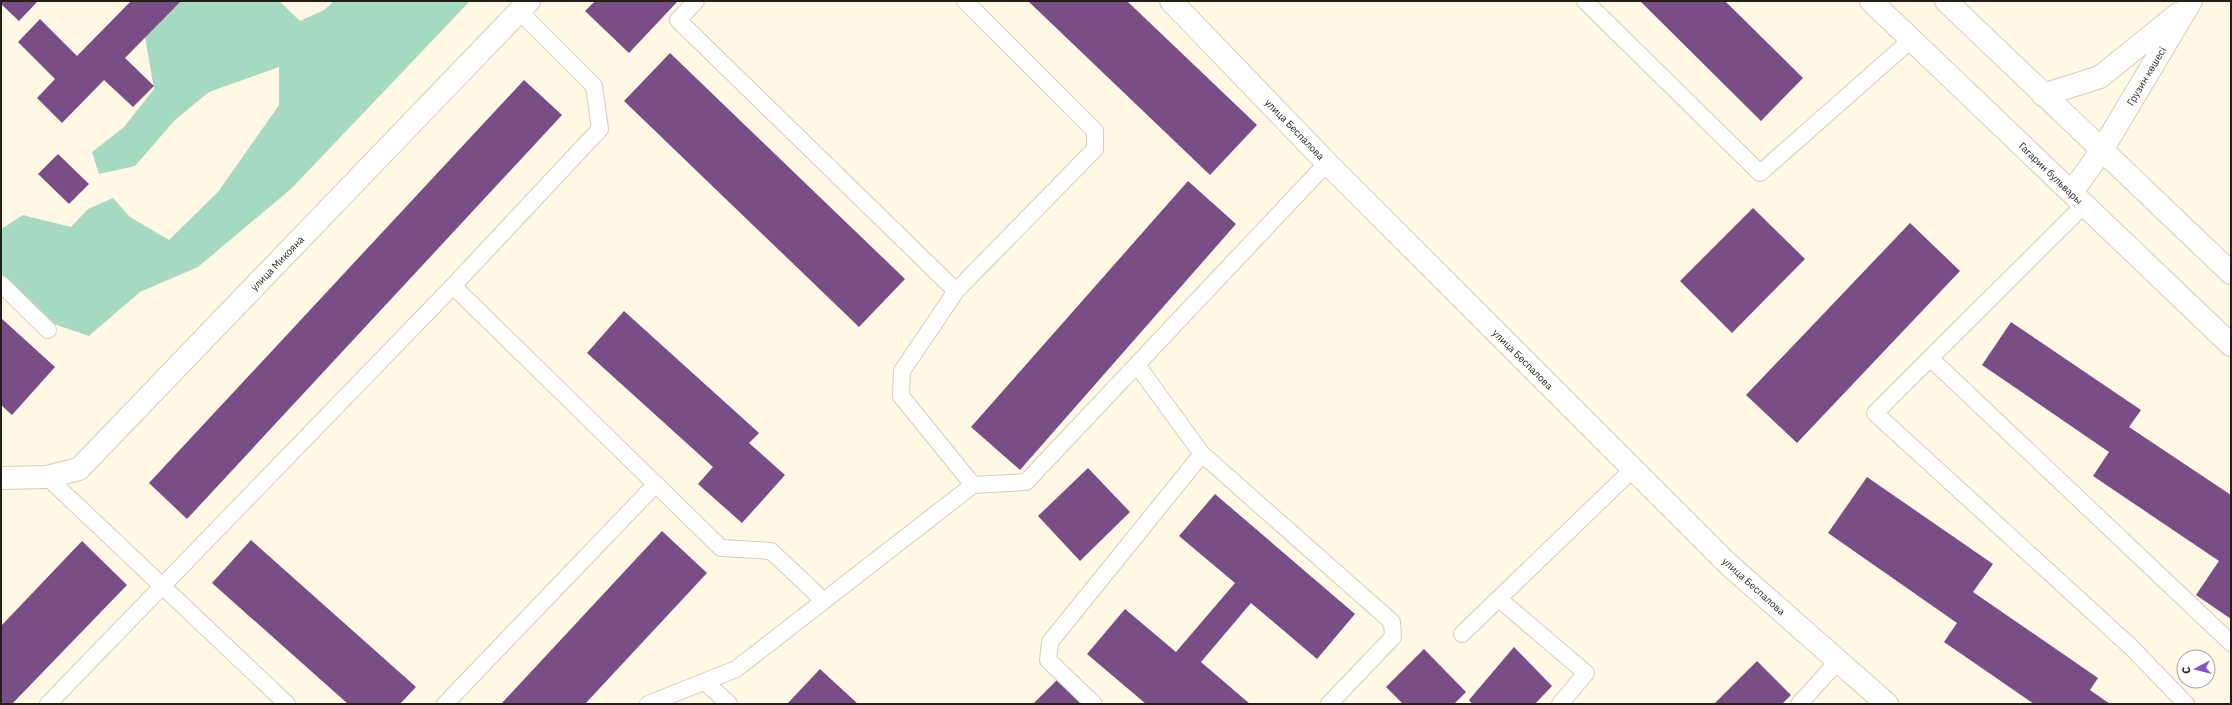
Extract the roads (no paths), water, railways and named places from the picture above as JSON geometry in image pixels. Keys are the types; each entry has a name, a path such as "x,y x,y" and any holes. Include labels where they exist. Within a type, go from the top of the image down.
{"street":[{"name":"улица Беспалова","path":"1171,1 1327,163 1728,564 1887,704"},
{"name":"Гагарин бульвары","path":"1871,1 2231,345"},
{"path":"1946,1 2231,273"},
{"path":"2043,95 2100,78 2190,2"},
{"name":"Грузин көшесі","path":"2078,198 2102,150 2190,2"},
{"name":"улица Микояна","path":"1,478 47,477 79,469 524,7"}],"lane":[{"path":"696,1 678,20 956,291"},
{"path":"965,1 1095,132 1095,149 956,291 902,371 901,396 973,485"},
{"path":"1585,1 1760,173 1912,40"},
{"path":"48,704 453,286 600,129 594,86 524,7"},
{"path":"648,704 736,669 973,485 1026,482 1327,163"},
{"path":"2078,198 1930,358 1876,413 2131,647 2186,704"},
{"path":"1,284 48,330"},
{"path":"453,286 721,548 772,551 824,601"},
{"path":"1930,358 2231,643"},
{"path":"1137,365 1202,454 1392,622 1393,637 1329,704"},
{"path":"1094,704 1048,660 1050,642 1202,454"},
{"path":"1462,634 1633,469"},
{"path":"47,477 287,704"},
{"path":"445,704 656,484"},
{"path":"1499,599 1586,673 1560,704"},
{"path":"1799,704 1838,661"},
{"path":"705,682 729,704"}]}
